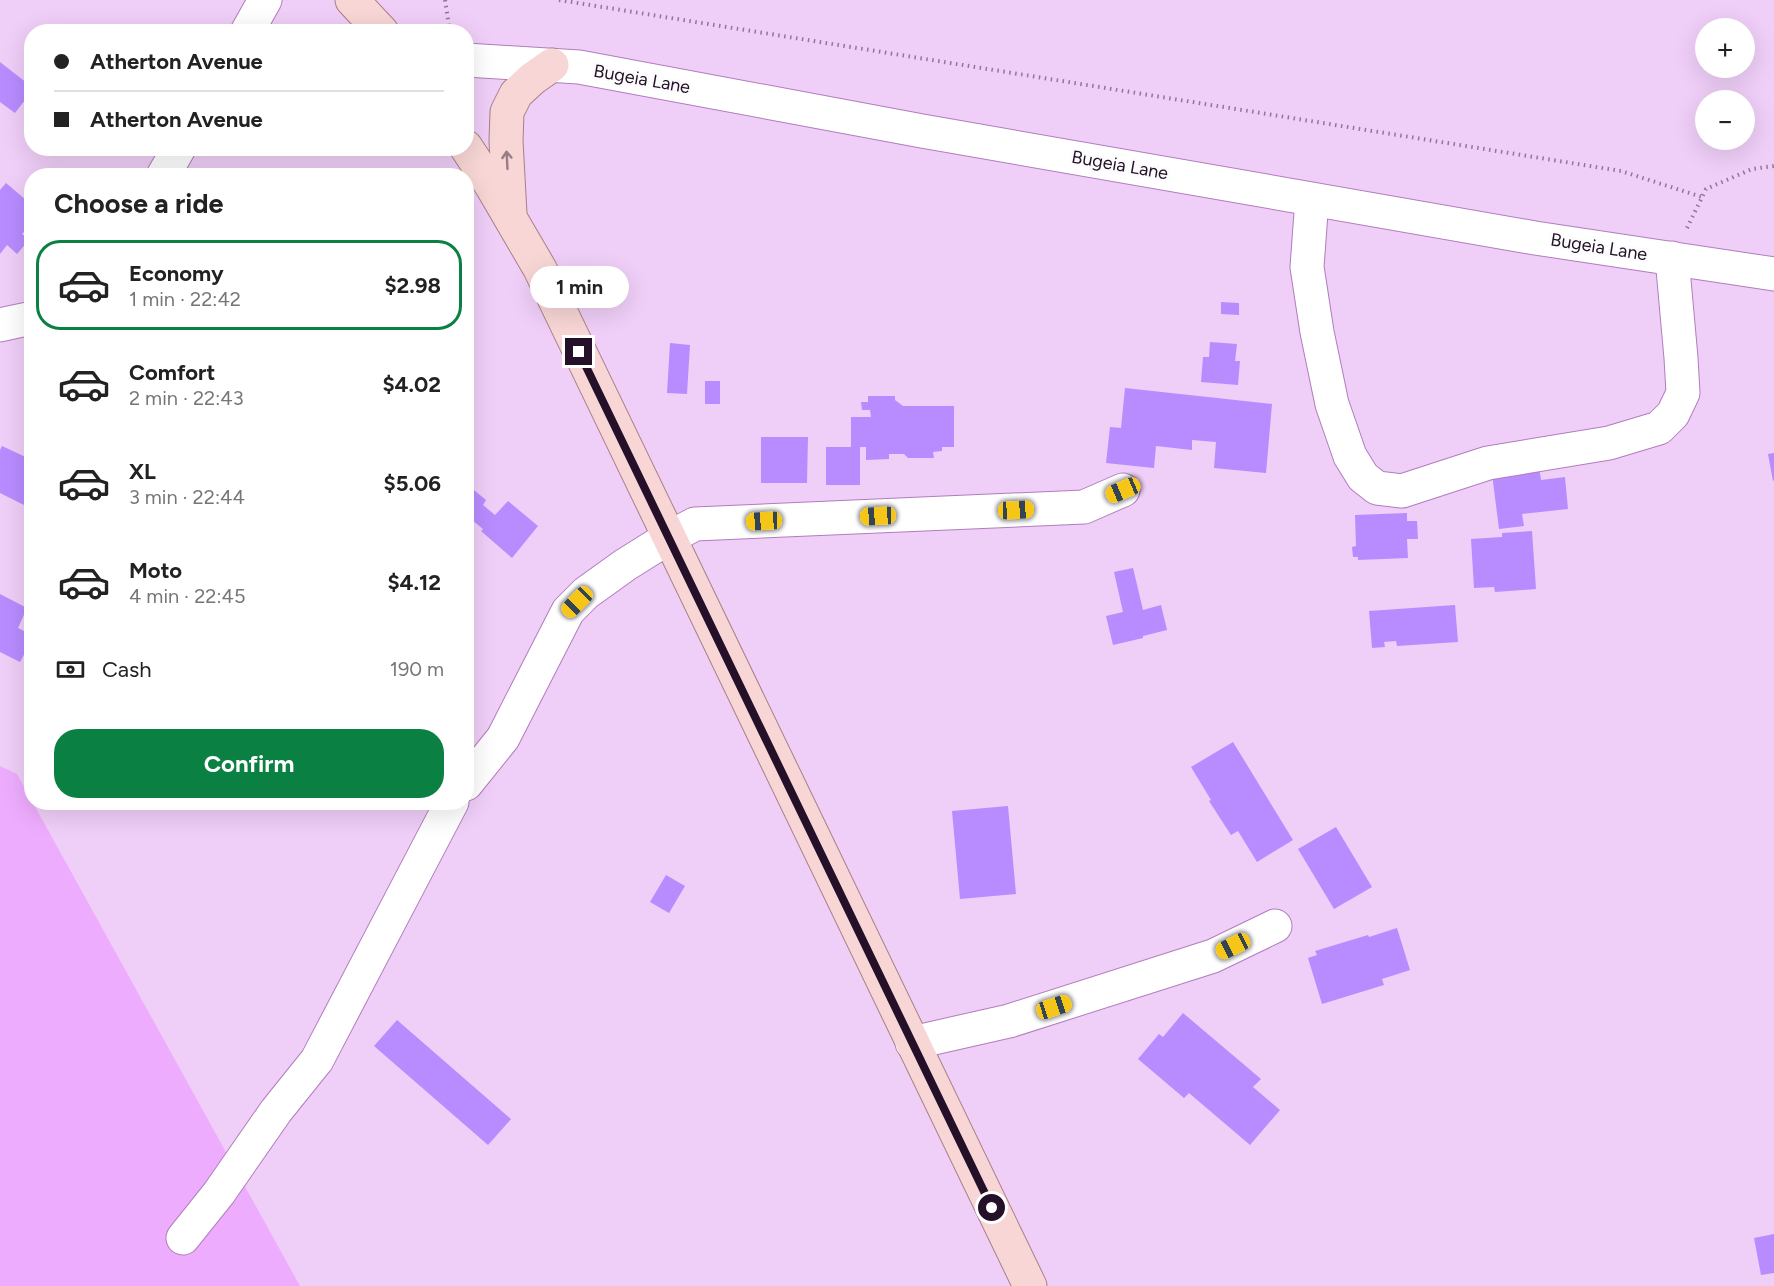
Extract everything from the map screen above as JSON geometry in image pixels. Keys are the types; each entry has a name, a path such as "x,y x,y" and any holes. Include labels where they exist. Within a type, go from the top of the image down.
{"main road":[{"path":"352,0 374,24"},
{"path":"510,218 506,141 507,112 516,94 552,65"},
{"path":"472,156 540,269 1030,1286"}],"street":[{"path":"252,24 265,0"},
{"name":"Bugeia Lane","path":"474,60 579,67 922,131 1535,238 1774,274"},
{"path":"1312,199 1307,267 1317,332 1332,404 1350,456 1363,477 1377,488 1402,491 1488,463 1609,443 1659,428 1673,414 1683,393 1672,258"},
{"path":"0,325 24,320"},
{"path":"474,774 503,738 568,611 586,593 625,564 695,524 1084,507 1123,490"},
{"path":"183,1238 219,1193 276,1111 317,1060 448,810"},
{"path":"912,1042 1009,1021 1213,956 1275,926"}],"path":[{"path":"446,0 449,24"},
{"path":"558,0 1621,171 1701,197"},
{"path":"1672,258 1706,189 1752,169 1774,166"}],"shaded area":[{"path":"0,766 17,774 24,787 24,810 37,810 300,1286 0,1286"}],"building":[{"path":"0,62 24,81 24,101 15,113 0,102"},
{"path":"6,183 24,198 24,232 22,234 24,246 17,254 7,245 0,254 0,190"},
{"path":"1221,302 1239,303 1239,315 1221,314"},
{"path":"1210,342 1237,344 1235,361 1240,361 1238,385 1201,382 1203,357 1209,357"},
{"path":"670,343 690,345 687,394 667,393"},
{"path":"705,381 720,381 720,404 705,404"},
{"path":"1125,388 1272,404 1266,473 1214,468 1216,442 1192,440 1192,450 1156,446 1154,468 1106,463 1110,427 1121,428"},
{"path":"868,396 895,396 895,400 903,406 954,406 954,447 942,447 942,451 933,452 934,458 908,458 904,454 889,454 889,459 866,460 866,447 860,447 860,485 826,485 826,447 851,447 851,417 871,417 870,410 862,410 861,402 868,402"},
{"path":"761,437 808,437 807,483 761,483"},
{"path":"2,446 24,456 24,505 0,493 0,450"},
{"path":"1774,453 1774,480 1773,481 1768,454"},
{"path":"1538,460 1541,480 1565,477 1568,509 1522,514 1524,526 1499,529 1491,466"},
{"path":"474,490 486,500 483,505 495,515 508,501 538,526 512,558 481,531 483,529 474,522"},
{"path":"1407,513 1407,521 1417,521 1418,539 1407,539 1408,558 1358,560 1358,557 1353,557 1352,547 1356,546 1355,515"},
{"path":"1532,531 1536,589 1495,592 1494,587 1474,588 1471,539 1502,537 1502,533"},
{"path":"1133,568 1143,610 1161,605 1167,630 1113,645 1106,616 1123,612 1114,572"},
{"path":"0,594 24,606 24,615 18,628 24,631 24,655 20,662 0,652"},
{"path":"1455,605 1458,642 1397,646 1396,641 1384,642 1385,647 1372,648 1369,611"},
{"path":"1233,742 1293,840 1257,862 1238,831 1231,835 1191,767"},
{"path":"1008,806 1016,894 960,899 952,811"},
{"path":"1336,827 1372,887 1334,909 1298,849"},
{"path":"666,875 685,886 669,913 650,902"},
{"path":"1397,928 1410,970 1382,979 1384,985 1322,1004 1308,958 1317,955 1315,951"},
{"path":"1183,1013 1261,1079 1253,1087 1280,1110 1250,1145 1189,1093 1184,1098 1138,1059 1159,1034 1163,1037"},
{"path":"397,1020 511,1119 488,1145 374,1046"},
{"path":"1774,1234 1774,1273 1761,1275 1754,1238"}],"route":[{"path":"579,352 992,1208"}]}
